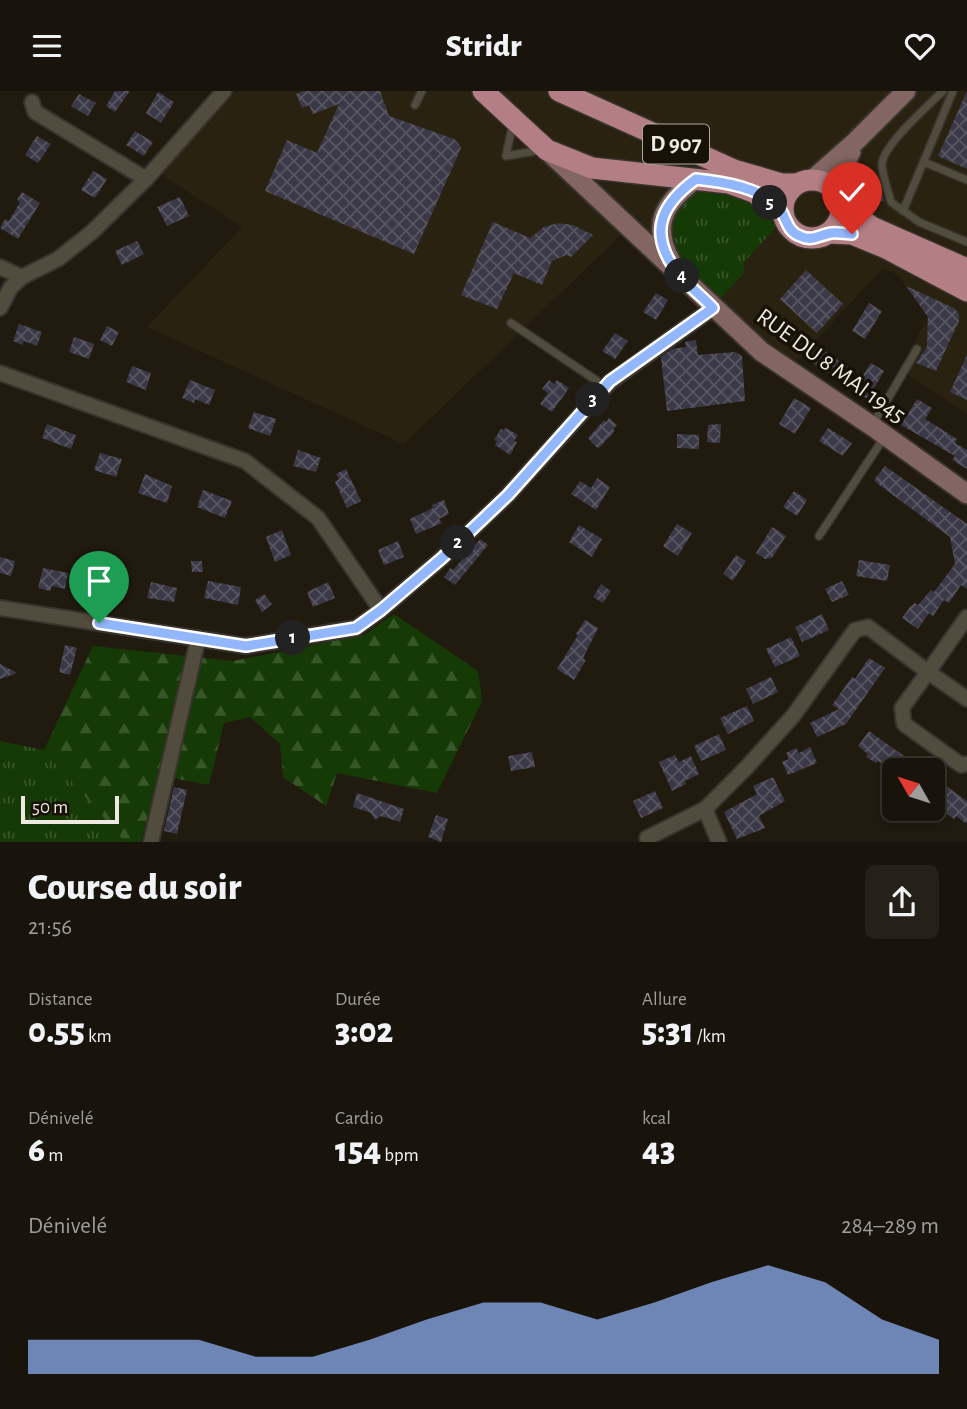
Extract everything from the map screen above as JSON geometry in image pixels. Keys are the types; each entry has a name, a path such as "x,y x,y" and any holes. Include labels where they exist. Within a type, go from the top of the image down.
{"main road":[{"name":"D 907","path":"482,91 547,150 592,168 729,183 754,192 782,213"},
{"name":"D 907","path":"559,91 734,170 782,184 804,182"},
{"path":"967,269 872,227 838,198 829,185 804,182 785,196 782,213 786,225 802,237 811,239 830,233 852,234 886,248 967,291"},
{"path":"830,233 839,220 838,198"}],"street":[{"path":"0,308 11,288 22,277 58,259 77,245 146,179 224,91"},
{"path":"804,182 856,141 906,91"},
{"path":"32,102 35,113 146,179"},
{"path":"838,198 843,167 856,141"},
{"name":"RUE DU 8 MAI 1945","path":"547,150 762,352 967,494"},
{"path":"674,269 665,251 660,229 665,210 674,197 696,179"},
{"path":"0,267 22,277"},
{"path":"0,608 246,646 356,628 442,558 508,495 610,381 713,308"},
{"path":"0,373 245,461 318,519 381,610"},
{"path":"967,617 902,708 904,724 961,765 967,764"},
{"path":"647,838 705,809 746,768 793,716 855,630 868,627 967,699"},
{"path":"151,842 198,639"},
{"path":"705,809 719,842"}],"lane":[{"path":"415,105 422,91"},
{"path":"943,91 884,156 882,165 891,202 919,222 967,243"},
{"path":"903,211 953,91"},
{"path":"513,119 506,156 547,150"},
{"path":"924,162 967,180"},
{"path":"511,323 597,381"},
{"path":"818,536 878,430 916,349"}],"shaded area":[{"path":"219,91 967,91 967,414 899,369 928,317 898,275 883,268 783,376 622,234 404,444 147,327 242,227 156,171"}],"green space":[{"path":"721,186 775,214 775,228 744,262 744,273 719,300 670,251 670,215 697,188"},
{"path":"394,614 478,671 482,701 437,793 337,773 326,806 283,777 280,744 250,717 224,723 209,785 158,775 141,842 125,842 44,750 93,646 233,661 364,635"},
{"path":"0,741 44,750 125,842 0,842"}],"building":[{"path":"115,91 130,91 115,112 106,106"},
{"path":"303,91 380,91 389,116 454,139 458,143 461,148 414,254 265,191 287,140 317,153 339,104 313,114 309,105 302,108 296,94"},
{"path":"967,91 967,169 938,156"},
{"path":"158,92 174,102 161,123 146,113"},
{"path":"79,94 96,103 88,116 71,106"},
{"path":"135,131 153,142 144,156 126,145"},
{"path":"37,136 51,144 38,163 25,155"},
{"path":"93,171 107,179 95,198 81,190"},
{"path":"881,189 884,201 862,204 860,193"},
{"path":"22,192 40,203 18,239 0,228 5,219 9,221 20,202 17,200"},
{"path":"180,197 189,216 167,226 157,207"},
{"path":"493,222 530,238 544,227 558,223 573,225 593,235 571,257 566,255 552,261 542,285 514,273 497,309 461,295"},
{"path":"137,241 144,254 122,265 115,251"},
{"path":"806,270 843,304 817,333 780,299"},
{"path":"906,286 954,308 959,314 959,321 936,371 916,363 927,347 928,317"},
{"path":"656,293 668,300 656,320 643,312"},
{"path":"869,303 882,311 865,339 852,331"},
{"path":"19,324 42,332 37,346 24,341 22,345 13,341"},
{"path":"107,326 119,332 112,346 100,340"},
{"path":"615,333 628,341 615,359 602,351"},
{"path":"74,337 94,344 89,359 69,352"},
{"path":"696,340 698,355 735,352 742,356 745,401 667,411 661,357 672,349 686,347 685,342"},
{"path":"818,346 848,367 838,379 806,359"},
{"path":"967,355 967,400 950,392"},
{"path":"871,363 884,371 868,399 853,390"},
{"path":"132,366 151,373 146,390 126,382"},
{"path":"190,380 215,390 209,405 195,399 194,403 182,398"},
{"path":"549,380 554,384 557,380 569,388 552,412 540,404 548,393 542,389"},
{"path":"794,398 811,408 795,434 779,424"},
{"path":"917,399 932,408 925,419 957,439 955,443 967,450 967,469 952,460 955,456 901,425"},
{"path":"254,412 276,419 270,436 248,428"},
{"path":"609,418 617,425 613,429 615,431 599,448 596,447 588,438"},
{"path":"47,424 76,435 71,449 42,438"},
{"path":"721,424 720,443 707,442 708,425"},
{"path":"506,428 518,435 510,455 495,445 497,441 494,440 501,429"},
{"path":"828,428 852,443 843,456 819,441"},
{"path":"677,434 699,435 699,449 677,448"},
{"path":"298,450 321,458 316,472 293,466"},
{"path":"100,453 122,459 116,477 94,470"},
{"path":"885,466 967,524 967,589 961,585 949,603 944,600 933,616 929,613 918,629 902,618 910,607 915,603 918,605 931,590 934,592 955,564 950,537 874,480"},
{"path":"346,469 361,501 347,508 335,482 339,479 336,474"},
{"path":"145,474 172,486 167,503 138,493"},
{"path":"597,478 610,487 596,510 571,494 580,481 591,488"},
{"path":"203,490 232,501 225,518 197,507"},
{"path":"794,491 807,500 797,516 783,507"},
{"path":"444,500 449,514 439,519 442,523 416,534 410,519"},
{"path":"677,524 692,533 678,556 663,546"},
{"path":"579,525 602,539 592,557 569,542"},
{"path":"772,527 786,536 772,558 765,559 756,553"},
{"path":"282,530 291,555 275,562 266,537"},
{"path":"480,539 488,545 455,585 444,577"},
{"path":"398,541 404,557 384,565 378,550"},
{"path":"736,555 746,561 733,581 723,574"},
{"path":"0,557 15,561 11,576 0,573"},
{"path":"859,560 890,565 887,581 856,576"},
{"path":"191,561 202,561 203,572 192,572"},
{"path":"43,568 68,573 65,589 52,586 50,591 38,588"},
{"path":"98,577 123,585 117,602 92,593"},
{"path":"208,581 241,587 238,605 204,598"},
{"path":"842,581 849,595 832,602 825,589"},
{"path":"151,582 177,588 174,602 147,598"},
{"path":"328,582 335,598 313,607 307,592"},
{"path":"601,584 611,591 603,603 593,597"},
{"path":"264,594 272,604 262,612 255,600"},
{"path":"822,614 829,630 802,642 795,627"},
{"path":"585,620 598,628 583,658 586,660 574,680 557,669"},
{"path":"791,637 800,656 775,667 766,649"},
{"path":"65,645 77,648 70,675 59,672"},
{"path":"869,658 885,668 846,724 817,737 810,723 839,709 832,705"},
{"path":"0,664 17,673 0,679"},
{"path":"771,677 778,692 753,704 746,689"},
{"path":"747,706 754,721 728,734 720,718"},
{"path":"869,731 906,758 882,758 882,764 878,761 876,763 866,757 868,754 858,746"},
{"path":"719,734 726,750 701,761 694,746"},
{"path":"810,747 817,763 788,775 782,762 789,759 786,753 796,748 799,753"},
{"path":"532,752 535,767 511,771 508,756"},
{"path":"675,755 679,762 691,756 699,774 672,791 659,762"},
{"path":"773,777 785,801 759,816 765,828 737,839 724,812 757,794 753,786"},
{"path":"945,785 967,801 967,824 956,816 954,819 945,812"},
{"path":"174,787 187,790 177,834 164,831"},
{"path":"655,791 663,808 641,818 633,801"},
{"path":"357,793 404,809 400,822 380,816 375,820 371,813 353,807"},
{"path":"436,815 448,819 441,842 428,837"}],"route":[{"path":"99,623 246,646 356,628 442,558 508,495 610,381 713,308 674,269 665,251 660,229 665,210 674,197 696,179 729,183 754,192 775,206 782,213 786,225 793,233 802,237 811,239 830,233 852,234"}]}
